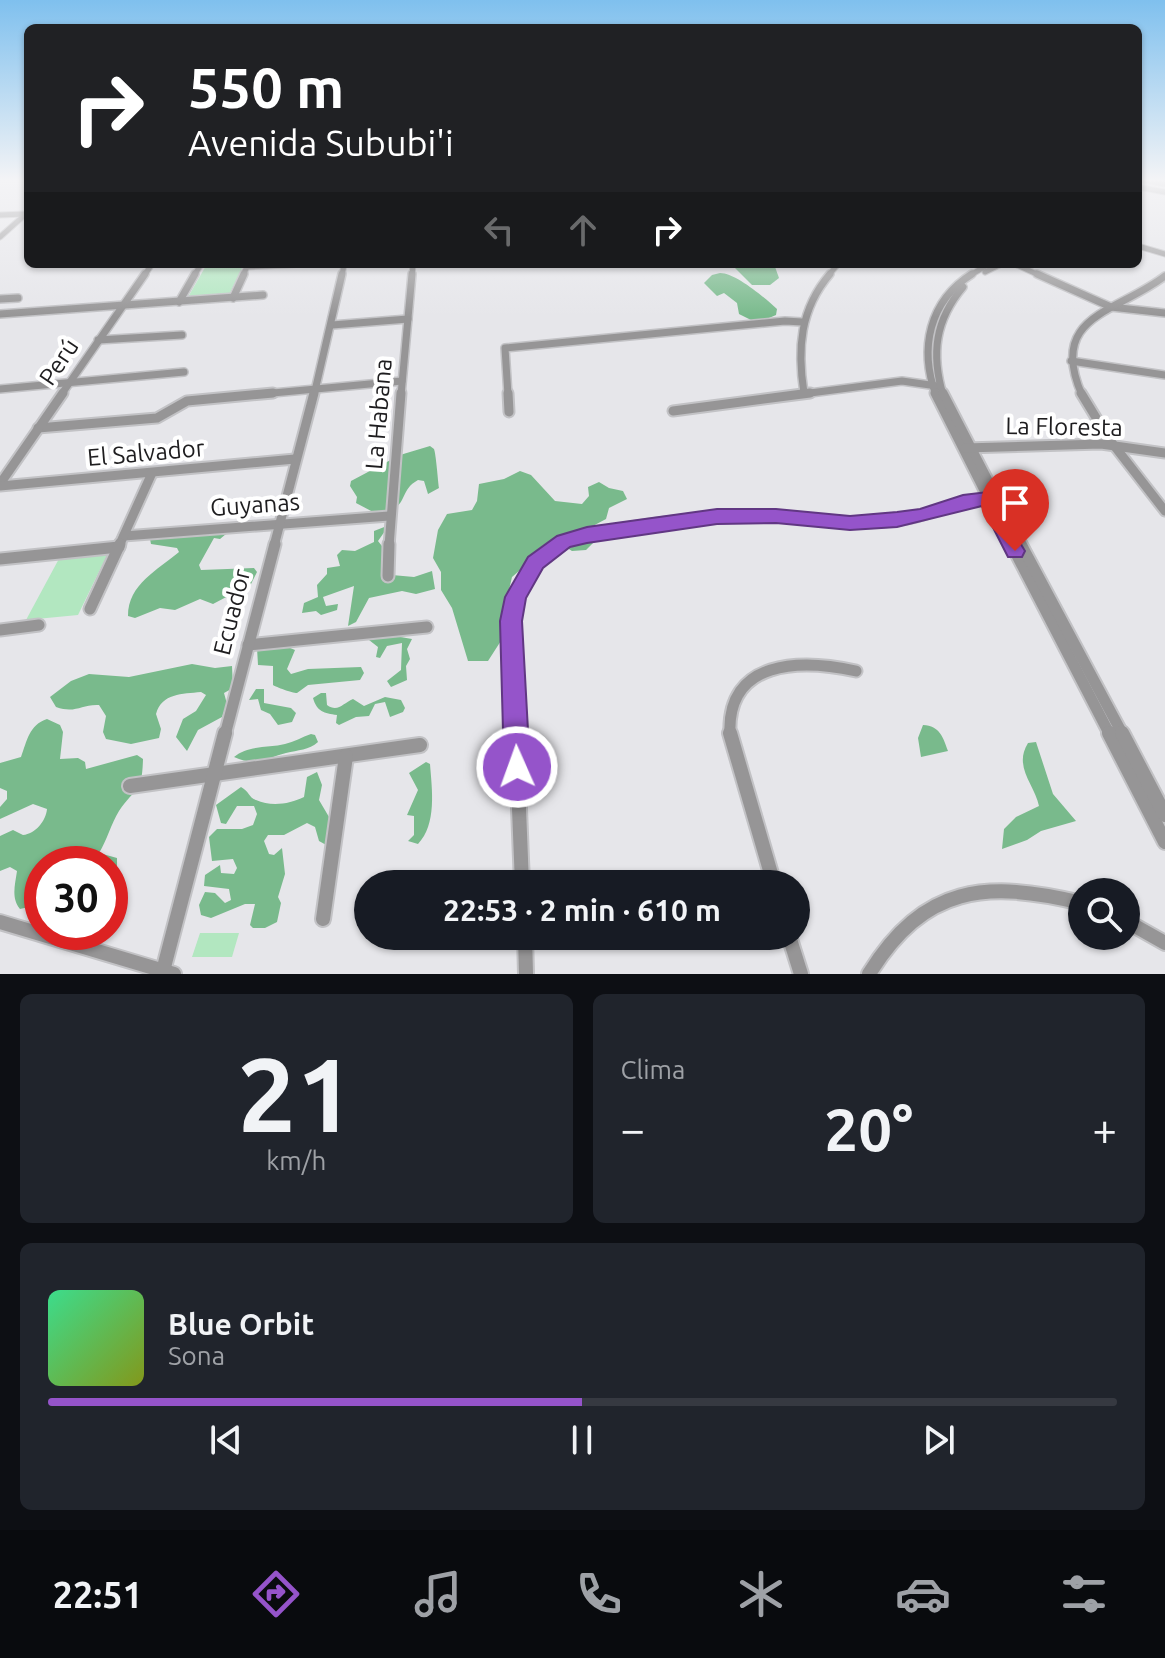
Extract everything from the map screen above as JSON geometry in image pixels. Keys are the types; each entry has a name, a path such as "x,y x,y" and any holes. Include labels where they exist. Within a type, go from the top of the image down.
{"street":[{"path":"1142,247 1165,254"},
{"name":"Perú","path":"0,485 149,268"},
{"path":"179,302 199,268"},
{"path":"233,298 246,268"},
{"name":"Ecuador","path":"168,972 278,523 332,325 343,268"},
{"name":"La Habana","path":"388,572 389,516 413,268"},
{"path":"804,393 798,362 802,322 809,303 835,268"},
{"path":"982,268 956,284 937,309 928,331 927,350 937,386 988,499 1165,842"},
{"path":"937,386 935,351 939,320 963,287 994,268"},
{"path":"1024,268 1111,307 1165,313"},
{"path":"1161,283 1087,322 1078,332 1071,361 1081,394 1114,445 1165,511"},
{"path":"1,315 263,295"},
{"path":"0,299 18,298"},
{"path":"332,325 408,319"},
{"path":"509,412 505,348 785,321 802,322"},
{"path":"98,340 182,335"},
{"path":"1071,361 1165,375"},
{"path":"0,389 184,372"},
{"path":"38,428 157,418 187,401 402,381"},
{"path":"673,411 902,381 937,386"},
{"name":"La Floresta","path":"966,448 1114,445 1165,453"},
{"path":"966,448 1165,815"},
{"name":"El Salvador","path":"0,485 295,459"},
{"path":"90,609 152,473"},
{"path":"521,870 511,621 521,583 543,556 564,542 587,535 694,518 749,515 871,522 921,516 963,501 988,499"},
{"name":"Guyanas","path":"0,559 278,523 389,516"},
{"path":"0,630 39,625"},
{"path":"248,645 427,627"},
{"path":"770,870 732,745 733,707 749,682 768,669 794,664 828,664 856,671"},
{"path":"130,786 420,745"},
{"path":"323,919 346,756"},
{"path":"869,974 896,935 915,916 956,895 978,890 1038,892 1068,900"},
{"path":"0,922 134,969 168,972"},
{"path":"1140,929 1165,943"},
{"path":"525,950 526,974"},
{"path":"793,950 801,974"}],"green space":[{"path":"205,268 242,268 229,295 188,297"},
{"path":"735,268 775,268 779,278 770,285 752,285"},
{"path":"720,273 742,281 758,293 777,309 776,315 757,323 739,314 737,303 724,293 717,296 704,283 712,275"},
{"path":"430,446 435,452 439,488 428,494 424,481 418,480 407,490 399,504 387,511 375,513 356,503 351,481 400,455"},
{"path":"520,471 531,475 555,501 582,504 589,496 588,487 599,482 623,491 627,499 609,508 606,519 589,528 599,537 586,550 572,551 555,540 512,577 506,603 506,633 488,661 468,661 452,608 441,590 441,572 433,558 438,530 447,514 472,510 477,501 479,484 504,479"},
{"path":"392,524 397,527 385,531 378,541 385,550 392,575 414,577 432,571 435,589 416,594 402,591 369,598 356,622 348,626 354,586 323,597 326,606 338,604 337,610 321,615 316,611 302,613 304,603 318,597 317,585 327,574 327,568 340,566 337,555 342,550 355,551 374,542 374,531"},
{"path":"226,534 220,539 214,538 199,565 201,570 254,568 257,572 251,584 213,604 200,599 175,610 160,608 135,618 128,616 129,605 139,586 179,552 177,548 151,544 150,539"},
{"path":"109,551 78,615 26,620 61,555"},
{"path":"389,635 412,639 407,649 410,659 406,666 407,680 391,687 387,681 401,670 402,643 387,646 380,658 376,657 378,647 369,640"},
{"path":"278,643 295,650 287,669 291,674 308,669 361,667 364,673 360,680 308,685 297,693 284,690 273,685 273,666 258,665 257,648"},
{"path":"192,664 215,668 232,666 233,688 224,693 227,704 222,717 198,730 187,751 176,737 183,719 196,711 206,695 201,692 168,698 156,714 161,729 159,738 131,744 106,739 103,732 106,716 99,705 63,709 56,707 50,697 71,681 89,674 129,677"},
{"path":"256,689 264,689 264,703 291,708 296,713 292,722 278,725 270,714 261,710 258,699 249,700"},
{"path":"326,693 327,705 334,708 353,699 364,706 385,697 401,700 405,708 403,712 390,717 385,702 375,704 369,716 356,717 339,725 336,723 337,715 317,706 313,698"},
{"path":"47,719 60,725 63,732 60,759 78,758 85,762 86,769 137,755 143,759 142,770 137,789 119,811 102,846 24,846 24,908 20,909 15,896 17,871 10,867 0,871 0,836 13,830 23,835 32,832 42,822 47,809 33,804 0,819 0,807 7,799 7,791 0,788 0,763 21,757 32,729"},
{"path":"923,725 937,730 948,751 921,757 918,738"},
{"path":"311,734 318,742 307,748 261,761 234,757 246,750 285,744"},
{"path":"1036,742 1053,794 1076,821 1041,831 1002,849 1004,829 1016,817 1039,806 1026,776 1023,760 1028,743"},
{"path":"426,762 430,764 432,785 431,817 418,844 408,841 414,835 414,816 407,815 418,790 409,773"},
{"path":"317,772 322,785 319,800 329,817 328,846 319,841 315,827 307,823 284,835 268,835 264,841 269,854 274,855 282,848 285,874 278,897 281,903 277,922 265,928 253,928 250,925 255,904 245,904 211,918 201,915 199,905 205,892 215,893 225,903 231,900 229,889 204,886 205,875 220,865 221,873 234,874 237,868 233,859 212,861 209,837 217,829 242,829 253,825 257,814 254,806 237,806 226,824 221,823 216,805 241,787 252,798 262,802 280,804 293,801 304,797 307,777"},
{"path":"200,933 239,933 232,957 192,957"}],"route":[{"path":"517,767 511,621 521,583 536,562 556,545 587,535 694,518 749,515 850,523 897,520 921,516 963,501 988,499 1015,551"}]}
